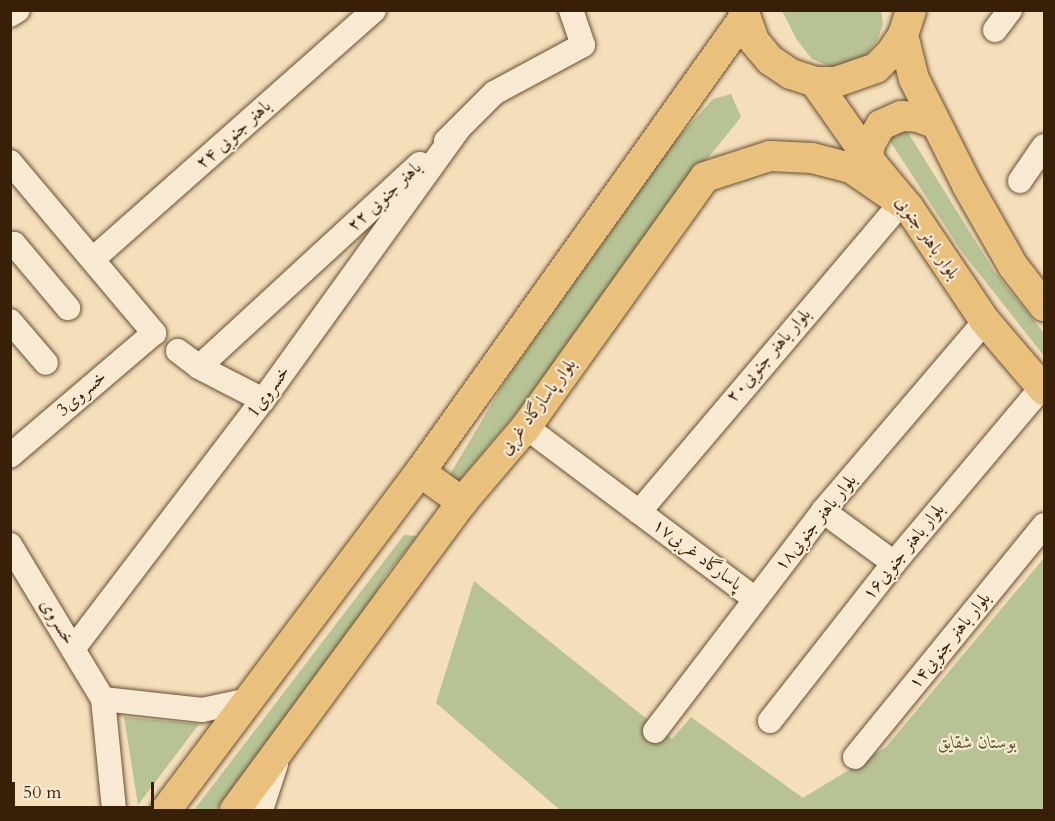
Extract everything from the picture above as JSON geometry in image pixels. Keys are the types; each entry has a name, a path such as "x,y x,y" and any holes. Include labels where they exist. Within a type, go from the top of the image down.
{"main road":[{"path":"744,14 754,41 770,60 791,74 814,82 836,82 876,68 907,23"},
{"path":"166,810 420,472 744,14"},
{"path":"907,23 914,80 1013,266 1044,306"},
{"name":"بلوار باهنر جنوبی","path":"814,82 905,205 985,321 1043,389"},
{"path":"868,158 881,125 901,116 918,117 936,124"},
{"name":"بلوار پاسارگاد غربی","path":"235,810 462,502 526,427 705,177 770,156 812,158 851,168 905,205"},
{"path":"420,472 462,502"}],"street":[{"path":"10,15 18,10"},
{"name":"۲۴ باهنر جنوبی","path":"93,259 374,10"},
{"name":"۲۲ باهنر جنوبی","path":"199,367 458,130 494,93 584,45 571,10"},
{"path":"995,30 1010,10"},
{"name":"خسروى1","path":"73,649 263,400 458,130"},
{"path":"1020,180 1044,146"},
{"path":"10,162 93,259"},
{"name":"بلوار باهنر جنوبی۲۰","path":"639,512 905,205"},
{"path":"10,247 14,244 68,308"},
{"name":"3خسروى","path":"10,456 154,333 93,259"},
{"name":"۱۸بلوار باهنر جنوبی","path":"655,731 823,511 985,321"},
{"path":"12,326 46,363"},
{"path":"178,351 199,367 263,400"},
{"name":"بلوار باهنر جنوبی۱۶","path":"770,721 894,563 1043,389"},
{"name":"۱۷پاسارگاد غربی","path":"526,427 755,599"},
{"path":"823,511 894,563"},
{"name":"بلوار باهنر جنوبی۱۴","path":"855,757 1044,525"},
{"name":"خسروى","path":"10,544 103,699"},
{"path":"114,810 103,699 202,710 249,700"},
{"path":"261,810 283,747"}],"green space":[{"path":"782,11 881,11 883,24 877,41 866,55 834,68 812,59 797,40"},
{"path":"731,94 741,117 630,255 536,389 453,488 446,481 507,378 673,143 713,99"},
{"path":"894,129 907,131 994,271 1044,333 1044,356 962,252 888,138"},
{"path":"404,535 417,536 384,578 353,636 216,810 194,810"},
{"name":"بوستان شقایق","path":"1044,558 1044,810 560,810 436,703 474,581 672,739 691,717 803,798 886,747"},
{"path":"124,717 199,724 138,805"}]}
